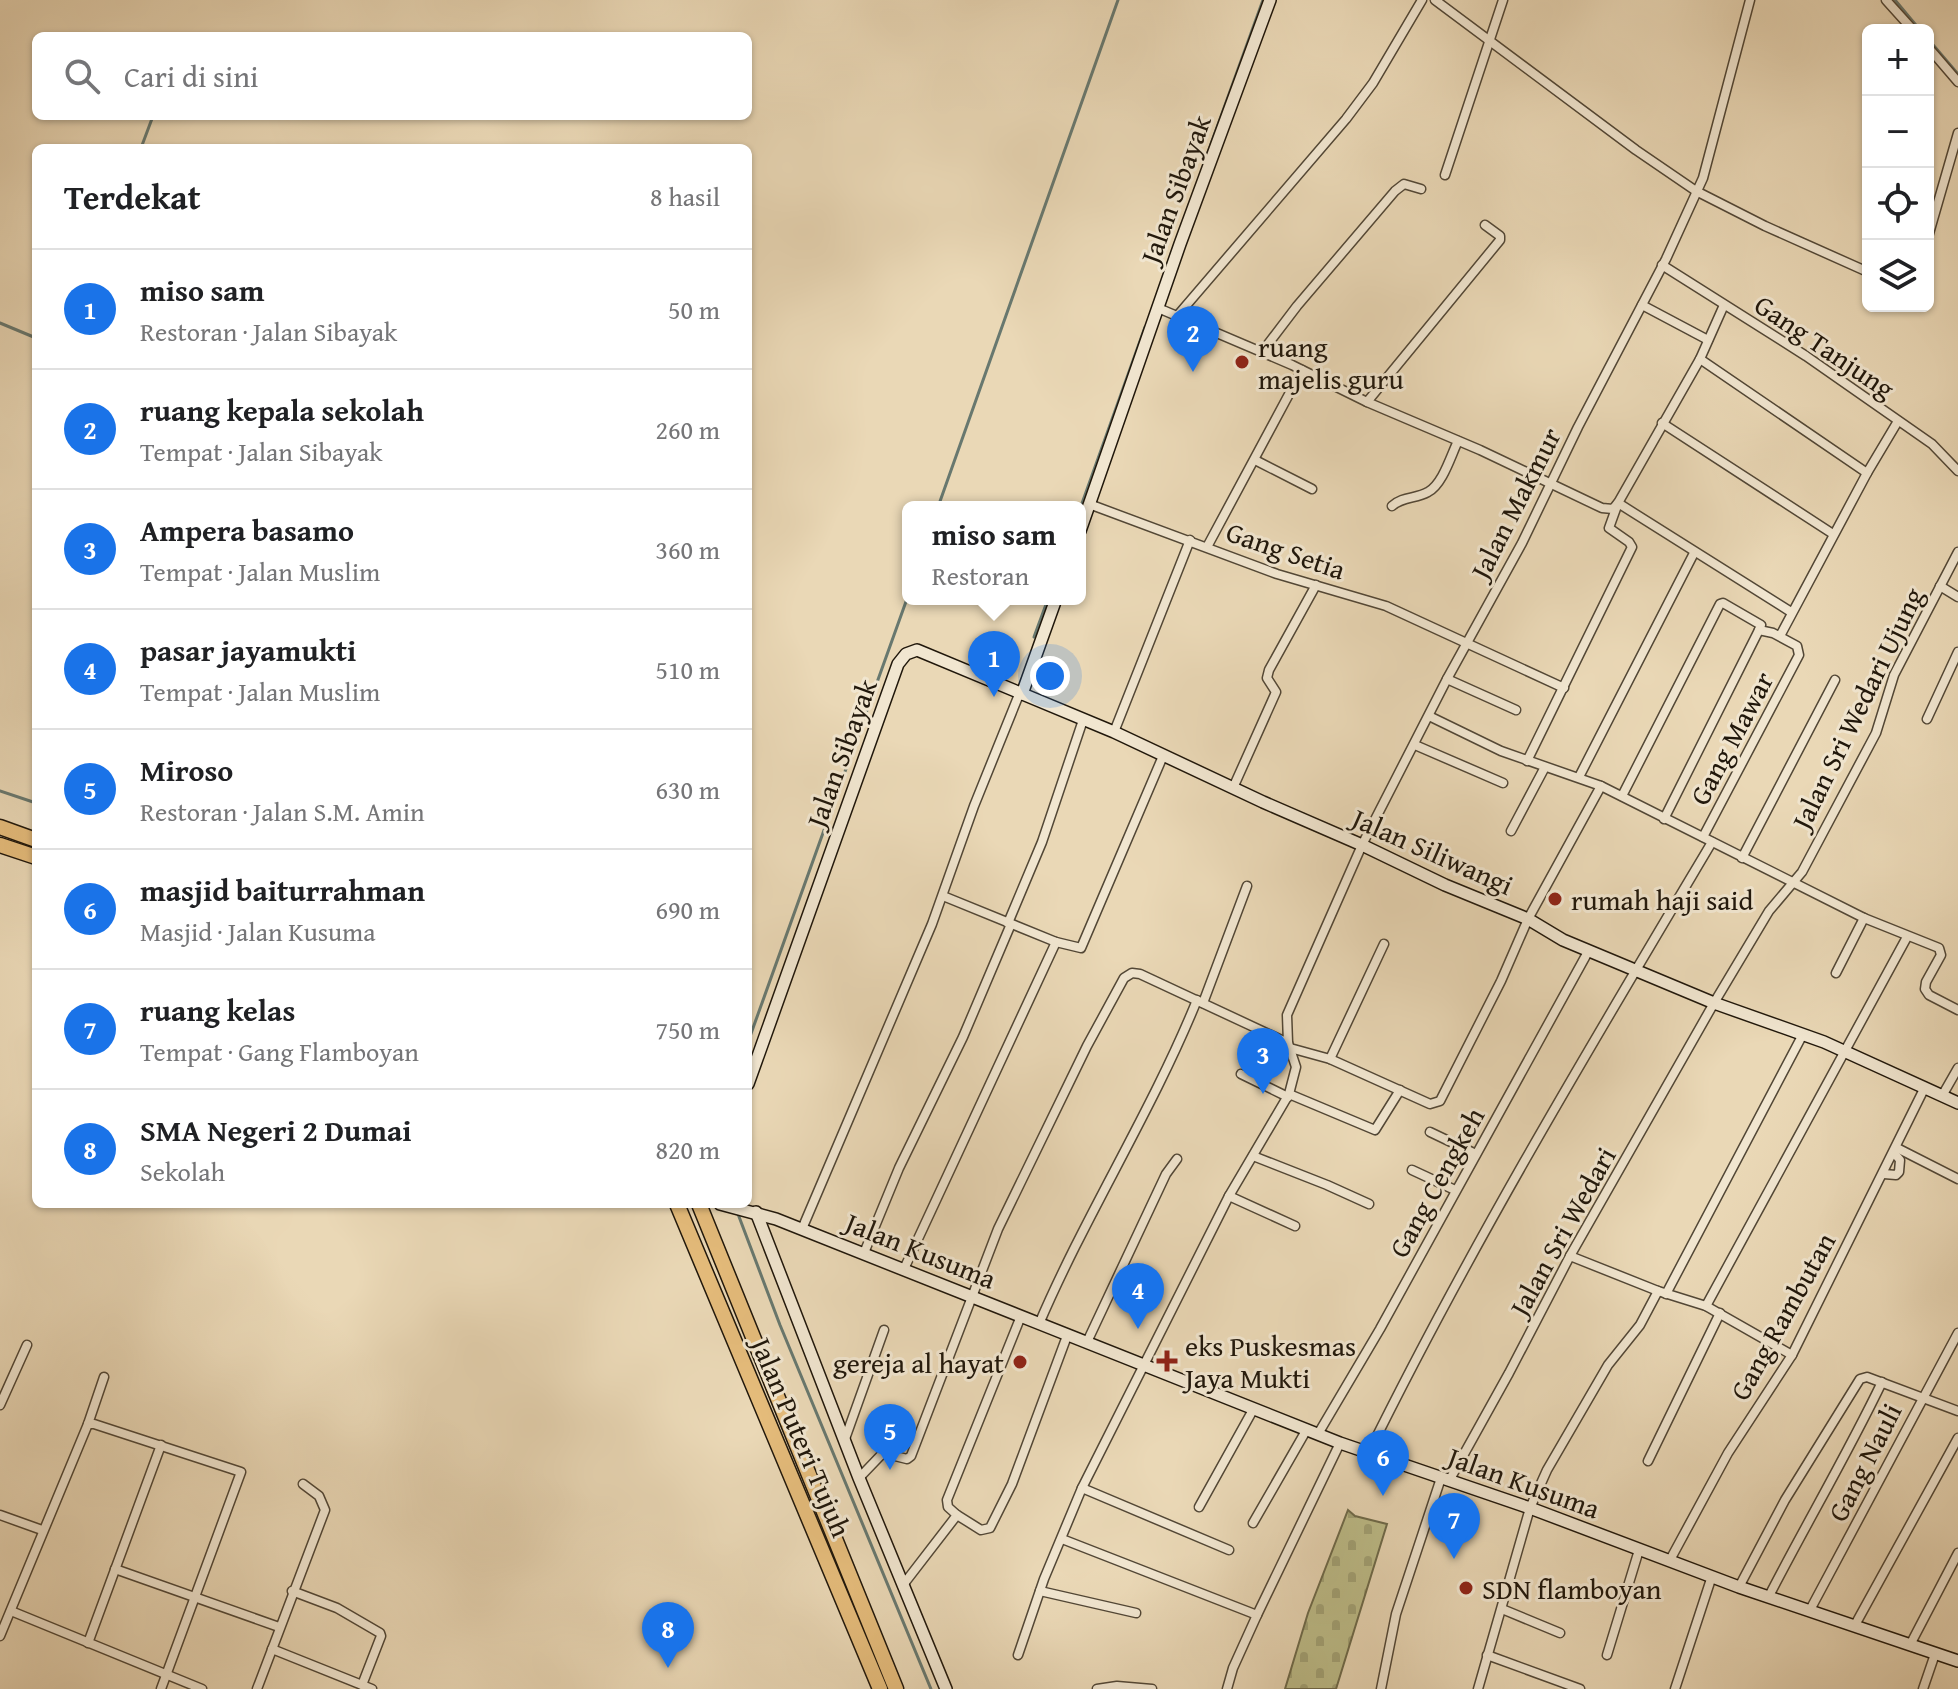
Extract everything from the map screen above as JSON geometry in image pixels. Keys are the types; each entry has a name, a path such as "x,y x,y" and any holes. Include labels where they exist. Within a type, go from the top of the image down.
{"highway":[{"path":"0,827 32,839"},
{"path":"0,845 32,856"},
{"name":"Jalan Puteri Tujuh","path":"679,1208 880,1689"},
{"name":"Jalan Puteri Tujuh","path":"701,1209 896,1689"}],"street":[{"name":"Jalan Sibayak","path":"1086,513 1270,0"},
{"path":"1178,315 1346,119 1373,83 1422,0"},
{"path":"1435,0 1696,191 1862,269"},
{"path":"1445,175 1503,0"},
{"name":"Jalan Makmur","path":"1289,1045 1287,1015 1362,845 1447,679 1522,543 1662,265 1709,163 1750,0"},
{"path":"1886,0 1908,24"},
{"path":"1934,54 1958,82"},
{"path":"1934,216 1958,133"},
{"path":"1262,352 1395,191 1404,184 1421,189"},
{"path":"1367,402 1500,240 1500,236 1485,225"},
{"name":"Gang Tanjung","path":"1662,265 1806,356 1932,444 1957,466"},
{"path":"1642,305 1708,340"},
{"path":"1527,761 1632,547 1609,528 1618,503 1700,359 1724,305"},
{"path":"1158,308 1262,352 1608,510 1618,503"},
{"path":"1700,359 1867,473"},
{"path":"1207,547 1302,370"},
{"path":"1759,630 1780,636 1833,534 1898,421"},
{"path":"1662,423 1833,534"},
{"path":"1392,506 1433,488 1458,441"},
{"path":"1255,460 1312,489"},
{"path":"1618,503 1791,612"},
{"name":"Gang Setia","path":"1089,504 1316,585 1386,606 1564,688"},
{"path":"1114,732 1190,540"},
{"name":"Jalan Sri Wedari Ujung","path":"1714,1003 1769,911 1802,872 1876,733 1888,689 1958,552"},
{"path":"1579,777 1694,553"},
{"path":"1233,788 1276,692 1267,678 1269,670 1316,585"},
{"path":"1940,586 1958,597"},
{"path":"1622,796 1720,604 1729,605 1761,625 1664,819"},
{"path":"802,1229 943,896 974,806 1054,605"},
{"name":"Gang Mawar","path":"1703,837 1797,660 1798,647 1780,636"},
{"name":"Jalan Sibayak","path":"752,1073 903,656 917,650 1021,693"},
{"path":"1927,719 1958,652"},
{"path":"1447,679 1516,710"},
{"path":"1742,858 1835,680"},
{"name":"Jalan Siliwangi","path":"1021,693 1114,732 1445,885 1528,919 1563,940 1714,1003 1845,1052 1958,1103"},
{"path":"1429,716 1501,751 1601,786 1864,918 1941,950 1925,989 1929,995 1958,1010"},
{"path":"864,1253 904,1157 963,1037 1010,923 1042,842 1083,720"},
{"path":"1415,745 1503,783"},
{"path":"943,896 1056,942 1077,949 1082,946 1163,756"},
{"path":"1511,831 1545,767"},
{"path":"859,1478 883,1453 907,1459 911,1456 998,1229 1111,999 1128,974 1140,974 1289,1045 1330,1059 1430,1104 1440,1101 1501,981 1528,919 1601,786"},
{"path":"1369,1452 1474,1253 1712,842"},
{"path":"1039,1324 1069,1257 1200,1001 1247,886"},
{"path":"1836,973 1864,918"},
{"path":"1706,1306 1907,937"},
{"path":"904,1269 1056,942"},
{"path":"1330,1059 1384,944"},
{"name":"Gang Cengkeh","path":"1253,1523 1380,1329 1589,950"},
{"name":"Jalan Sri Wedari","path":"1381,1689 1396,1614 1445,1479 1509,1373 1570,1256 1714,1003"},
{"path":"1478,1689 1530,1508 1547,1470 1608,1365 1662,1293 1802,1036"},
{"path":"1018,1655 1082,1488 1229,1196 1288,1096 1296,1067 1289,1045"},
{"path":"1942,1096 1958,1068"},
{"path":"1241,1074 1375,1130 1400,1090"},
{"name":"Gang Rambutan","path":"1670,1560 1728,1453 1792,1355 1924,1089"},
{"path":"1430,1132 1476,1154"},
{"path":"1896,1150 1958,1179"},
{"path":"1253,1156 1369,1204"},
{"path":"1087,1342 1166,1174 1177,1159"},
{"path":"1412,1170 1455,1190"},
{"path":"1229,1196 1295,1226"},
{"path":"735,1208 845,1439 946,1689"},
{"name":"Jalan Kusuma","path":"738,1208 864,1253 1340,1443 1530,1508 1739,1587 1958,1661"},
{"path":"1570,1256 1662,1293 1706,1306 1792,1355"},
{"path":"1648,1461 1720,1313"},
{"path":"1021,1316 947,1500 948,1507 957,1515 985,1531 997,1516 1012,1484 1067,1336"},
{"path":"845,1439 884,1330"},
{"name":"Gang Nauli","path":"1810,1610 1958,1333"},
{"path":"0,1405 27,1345"},
{"path":"0,1376 10,1382"},
{"path":"0,1636 88,1424 104,1377"},
{"path":"1739,1587 1785,1500 1856,1384 1865,1377 1958,1411"},
{"path":"1769,1596 1811,1514 1848,1452 1882,1382"},
{"path":"1199,1507 1254,1408"},
{"path":"88,1424 241,1472 161,1689"},
{"path":"1855,1625 1958,1438"},
{"path":"1227,1689 1257,1615 1340,1443"},
{"path":"88,1643 161,1445"},
{"path":"257,1689 325,1510 319,1496 303,1484"},
{"path":"1082,1488 1229,1550"},
{"path":"0,1515 42,1530"},
{"path":"903,1585 957,1515"},
{"path":"1062,1539 1257,1615"},
{"path":"1607,1655 1639,1550"},
{"path":"1910,1645 1958,1553"},
{"path":"115,1569 279,1627"},
{"path":"1678,1688 1712,1576"},
{"path":"292,1591 337,1608 380,1633 362,1685"},
{"path":"1040,1591 1136,1613"},
{"path":"1502,1609 1560,1633"},
{"path":"11,1611 202,1689"},
{"path":"272,1649 372,1689"},
{"path":"1923,1689 1935,1654"},
{"path":"1487,1655 1580,1689"},
{"path":"1097,1689 1152,1689"}],"green space":[{"path":"1348,1510 1355,1516 1387,1524 1336,1689 1285,1689 1308,1613"}],"waterway":[{"path":"940,501 1118,0"},
{"path":"1207,155 1263,0"},
{"path":"1895,0 1915,24"},
{"path":"1934,46 1958,74"},
{"path":"142,144 152,120"},
{"path":"0,323 32,336"},
{"path":"1083,501 1145,327"},
{"path":"752,1031 905,605"},
{"path":"1034,637 1046,605"},
{"path":"0,791 32,802"},
{"path":"738,1214 780,1325 931,1689"}],"place":[{"name":"ruang majelis guru","path":"1242,362"},
{"name":"ruang kepala sekolah","path":"1193,372"},
{"name":"miso sam","path":"994,697"},
{"name":"rumah haji said","path":"1555,899"},
{"name":"Ampera basamo","path":"1263,1094"},
{"name":"pasar jayamukti","path":"1138,1329"},
{"name":"eks Puskesmas Jaya Mukti","path":"1167,1361"},
{"name":"gereja al hayat","path":"1020,1362"},
{"name":"Miroso","path":"890,1470"},
{"name":"masjid baiturrahman","path":"1383,1496"},
{"name":"ruang kelas","path":"1454,1559"},
{"name":"SDN flamboyan","path":"1466,1588"},
{"name":"SMA Negeri 2 Dumai","path":"668,1668"}]}
